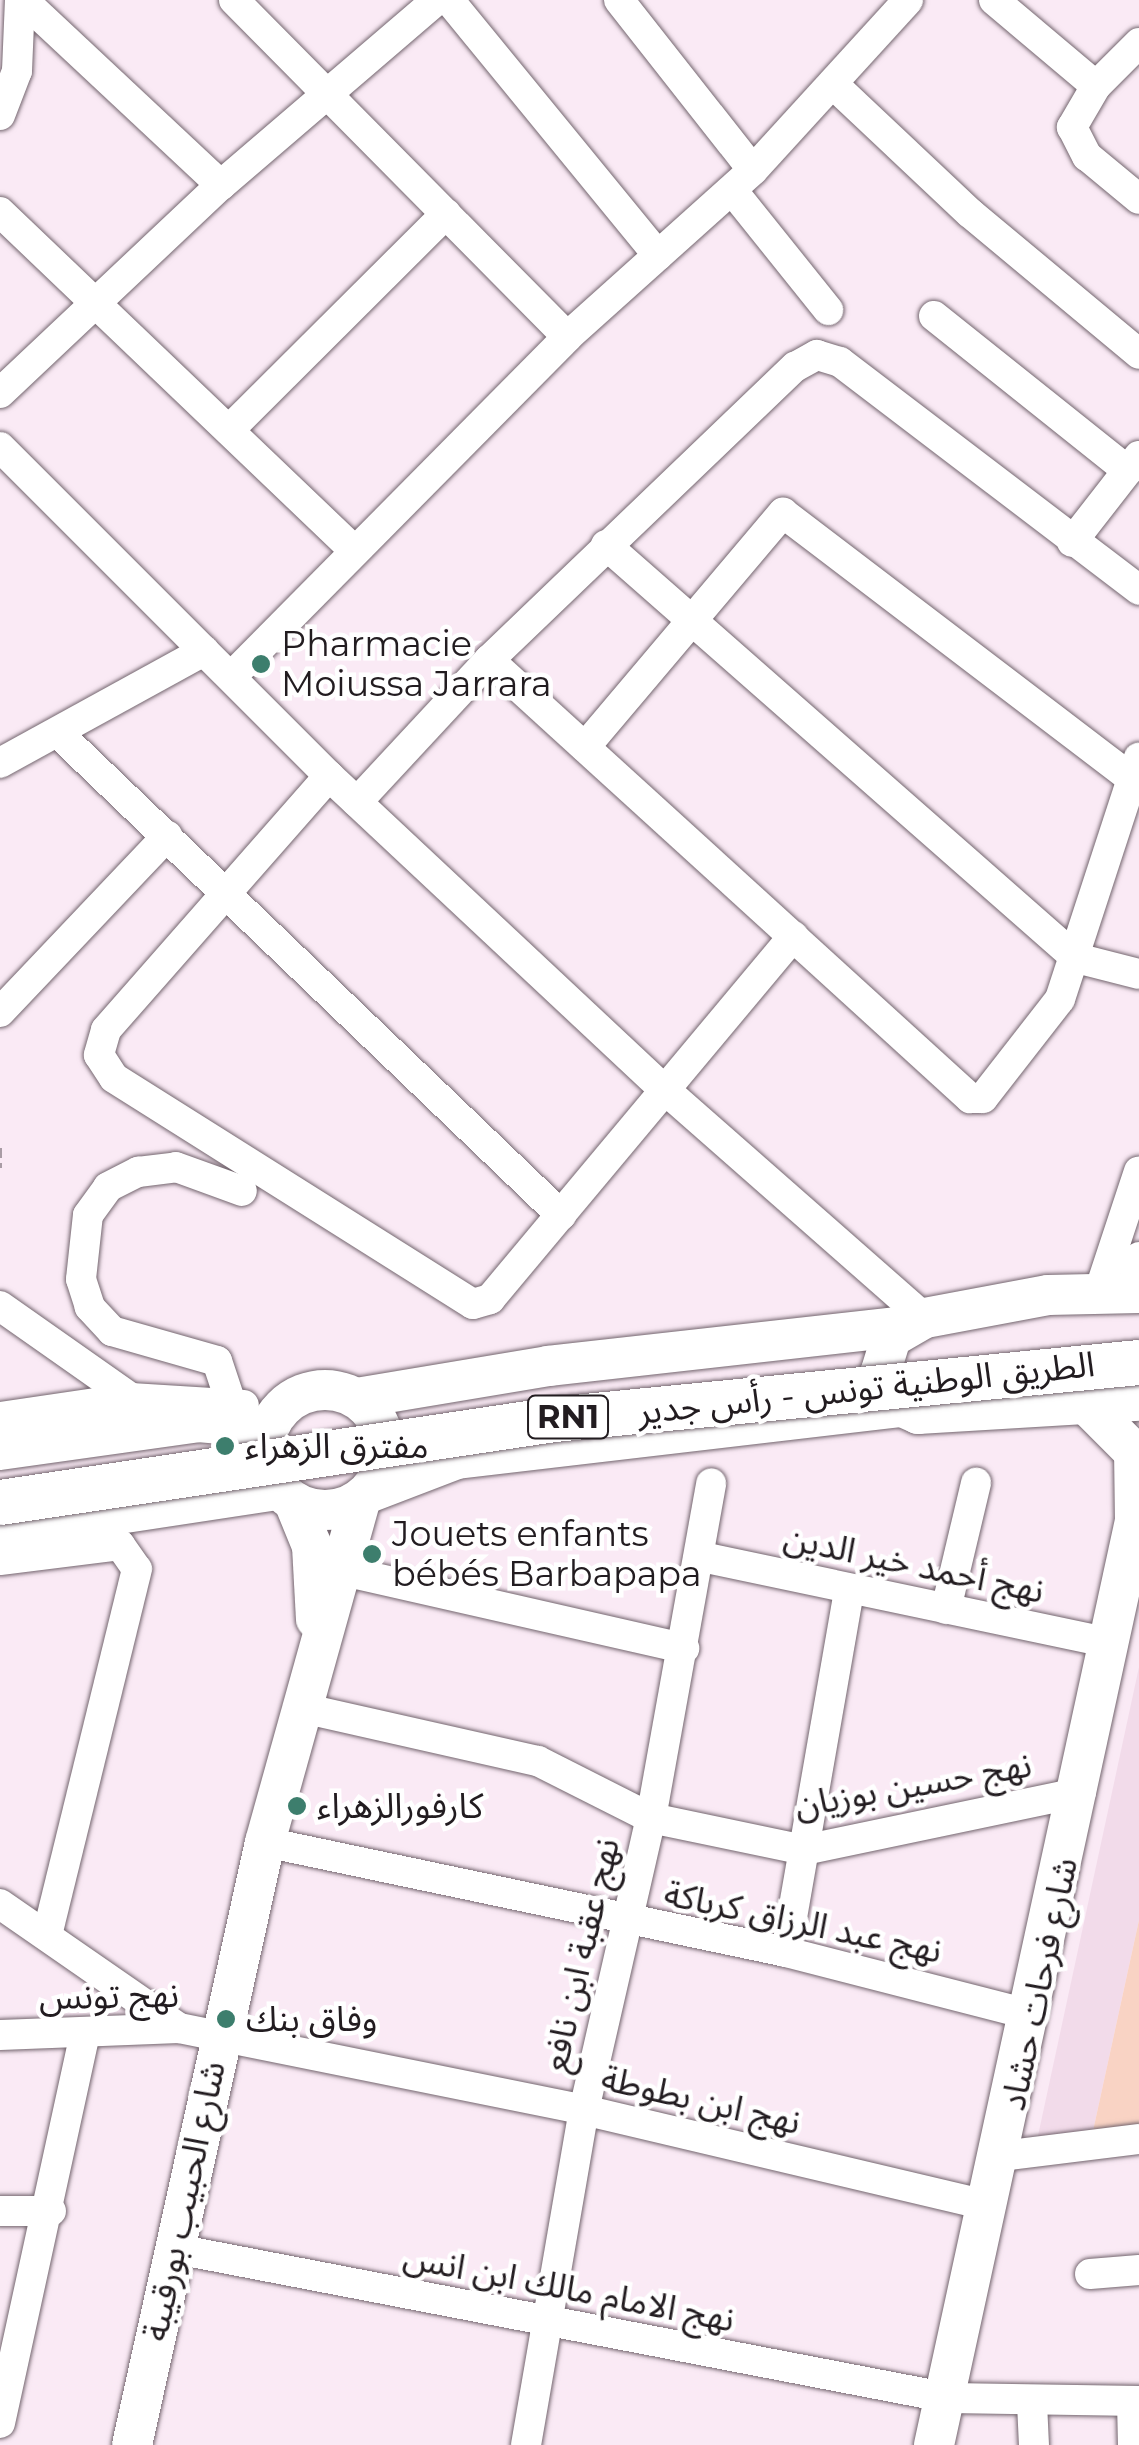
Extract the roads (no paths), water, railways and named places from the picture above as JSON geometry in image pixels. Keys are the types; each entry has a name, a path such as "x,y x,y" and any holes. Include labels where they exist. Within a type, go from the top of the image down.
{"highway":[{"name":"الطريق الوطنية تونس - رأس جدير","path":"0,1473 551,1393 1129,1294"},
{"name":"الطريق الوطنية تونس - رأس جدير","path":"0,1502 554,1419 1139,1362"}],"main road":[{"path":"1129,1294 916,1322 888,1342 880,1366 883,1391 897,1407 940,1415 1139,1401"},
{"name":"RN1","path":"272,1422 312,1390 356,1398 548,1366 916,1322"},
{"path":"313,1668 364,1496 380,1475 384,1432 356,1398"},
{"name":"شارع فرحات حشاد","path":"934,2445 949,2398 1137,1516 1134,1452 1088,1406"},
{"name":"RN1","path":"287,1496 328,1510 457,1459 897,1407"},
{"path":"0,1450 198,1422 272,1422 265,1461 287,1496 317,1574 313,1668"},
{"path":"0,1532 287,1496"},
{"name":"شارع الحبيب بورقيبة","path":"132,2445 218,2039 265,1842 313,1668"}],"street":[{"path":"0,115 17,71 22,0"},
{"path":"22,0 221,185"},
{"path":"234,0 567,337"},
{"path":"0,394 221,185 437,0"},
{"path":"449,0 658,255"},
{"path":"618,0 828,310"},
{"path":"232,677 567,337 743,180 908,0"},
{"path":"994,0 1096,86"},
{"path":"1139,43 1096,86 1075,115 1073,136 1139,198"},
{"path":"833,84 970,213 1139,354"},
{"path":"0,212 230,428 353,550"},
{"path":"230,428 446,214"},
{"path":"934,316 1133,463 1072,542"},
{"path":"357,802 489,660 606,545 795,366 824,355 1139,590"},
{"path":"0,447 329,776 916,1322"},
{"path":"489,660 792,936 977,1100 1052,1012 1076,958 1136,769 786,514 774,518 584,746"},
{"path":"606,545 1076,958 1139,974"},
{"path":"0,763 204,651"},
{"path":"58,732 561,1215"},
{"path":"329,776 106,1030 98,1045 106,1072 473,1304 490,1299 792,936"},
{"path":"0,1012 167,836"},
{"path":"230,1400 216,1361 112,1331 90,1308 81,1280 88,1215 108,1186 138,1172 176,1167 242,1191"},
{"path":"1129,1294 1139,1172"},
{"path":"0,1306 130,1398"},
{"path":"0,1417 130,1398 230,1400 272,1422"},
{"name":"نهج عقبة ابن نافع","path":"526,2445 552,2324 584,2110 651,1818 702,1557 711,1483"},
{"path":"946,1608 976,1483"},
{"path":"0,1560 120,1545 134,1557 48,1932"},
{"name":"نهج أحمد خير الدين","path":"702,1557 849,1591 1111,1643"},
{"path":"344,1571 684,1648"},
{"path":"786,1952 849,1591"},
{"name":"نهج حسين بوزيان","path":"302,1708 538,1761 651,1818 804,1850 1080,1792"},
{"name":"نهج عبد الرزاق كرباكة","path":"265,1842 628,1924 786,1952 1032,2016"},
{"path":"0,1904 48,1932 179,2028"},
{"name":"نهج تونس","path":"0,2035 179,2028 218,2039"},
{"path":"1,2413 51,2211 84,2034"},
{"name":"نهج ابن بطوطة","path":"218,2039 584,2110 989,2206"},
{"path":"1001,2156 1139,2139"},
{"path":"0,2211 51,2211"},
{"name":"نهج الامام مالك ابن انس","path":"176,2249 949,2398 1032,2404 1135,2401"},
{"path":"1090,2274 1139,2270"},
{"path":"1133,2445 1135,2401"},
{"path":"1032,2404 1034,2445"}],"place":[{"name":"Pharmacie Moiussa Jarrara","path":"261,664"},
{"name":"مفترق الزهراء","path":"225,1446"},
{"name":"Jouets enfants bébés Barbapapa","path":"372,1554"},
{"name":"كارفورالزهراء","path":"297,1806"},
{"name":"وفاق بنك","path":"226,2019"}]}
